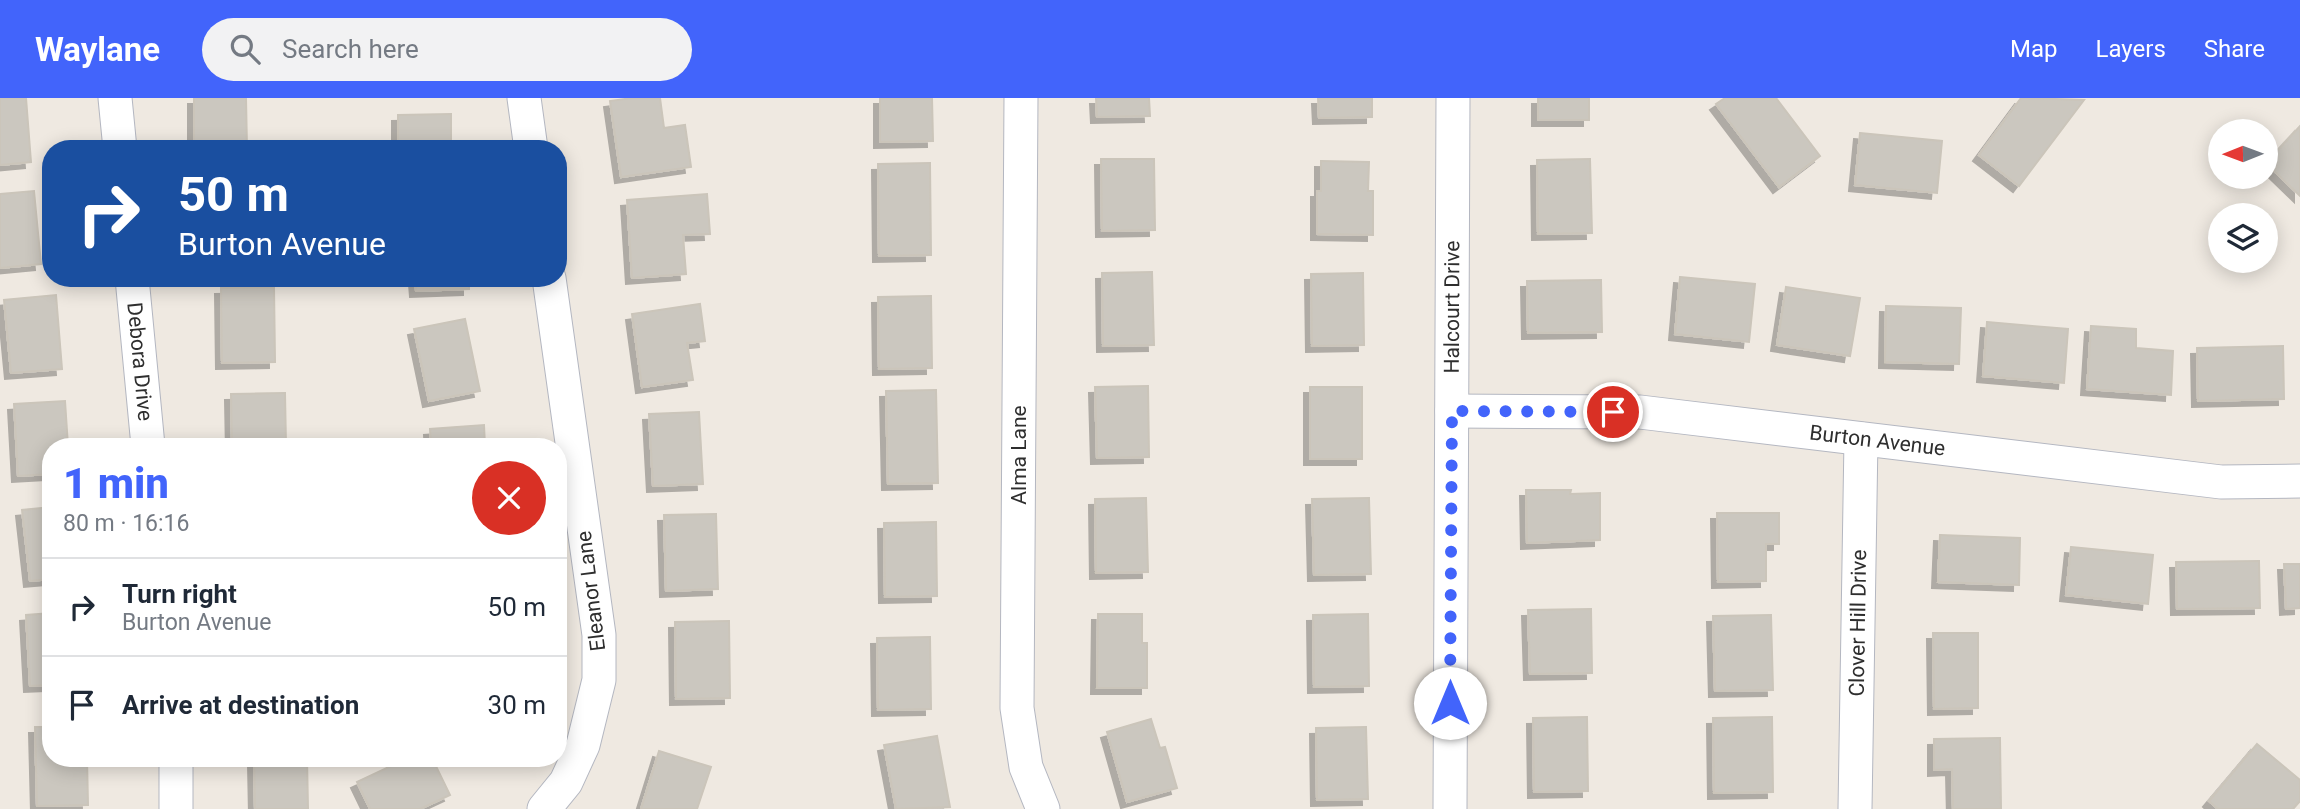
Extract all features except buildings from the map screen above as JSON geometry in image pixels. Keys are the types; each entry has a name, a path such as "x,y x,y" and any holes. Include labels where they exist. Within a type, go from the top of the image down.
{"street":[{"path":"115,98 119,140"},
{"path":"524,98 530,140"},
{"name":"Alma Lane","path":"1021,98 1017,708 1026,767 1043,809"},
{"name":"Halcourt Drive","path":"1450,809 1453,98"},
{"name":"Debora Drive","path":"133,287 147,438"},
{"name":"Eleanor Lane","path":"544,809 566,782 583,745 599,680 598,635 550,287"},
{"name":"Burton Avenue","path":"1452,411 1640,412 2221,482 2300,481"},
{"name":"Clover Hill Drive","path":"1856,809 1861,439"},
{"path":"176,767 176,809"}],"route":[{"path":"1450,703 1452,411 1613,412"}]}
